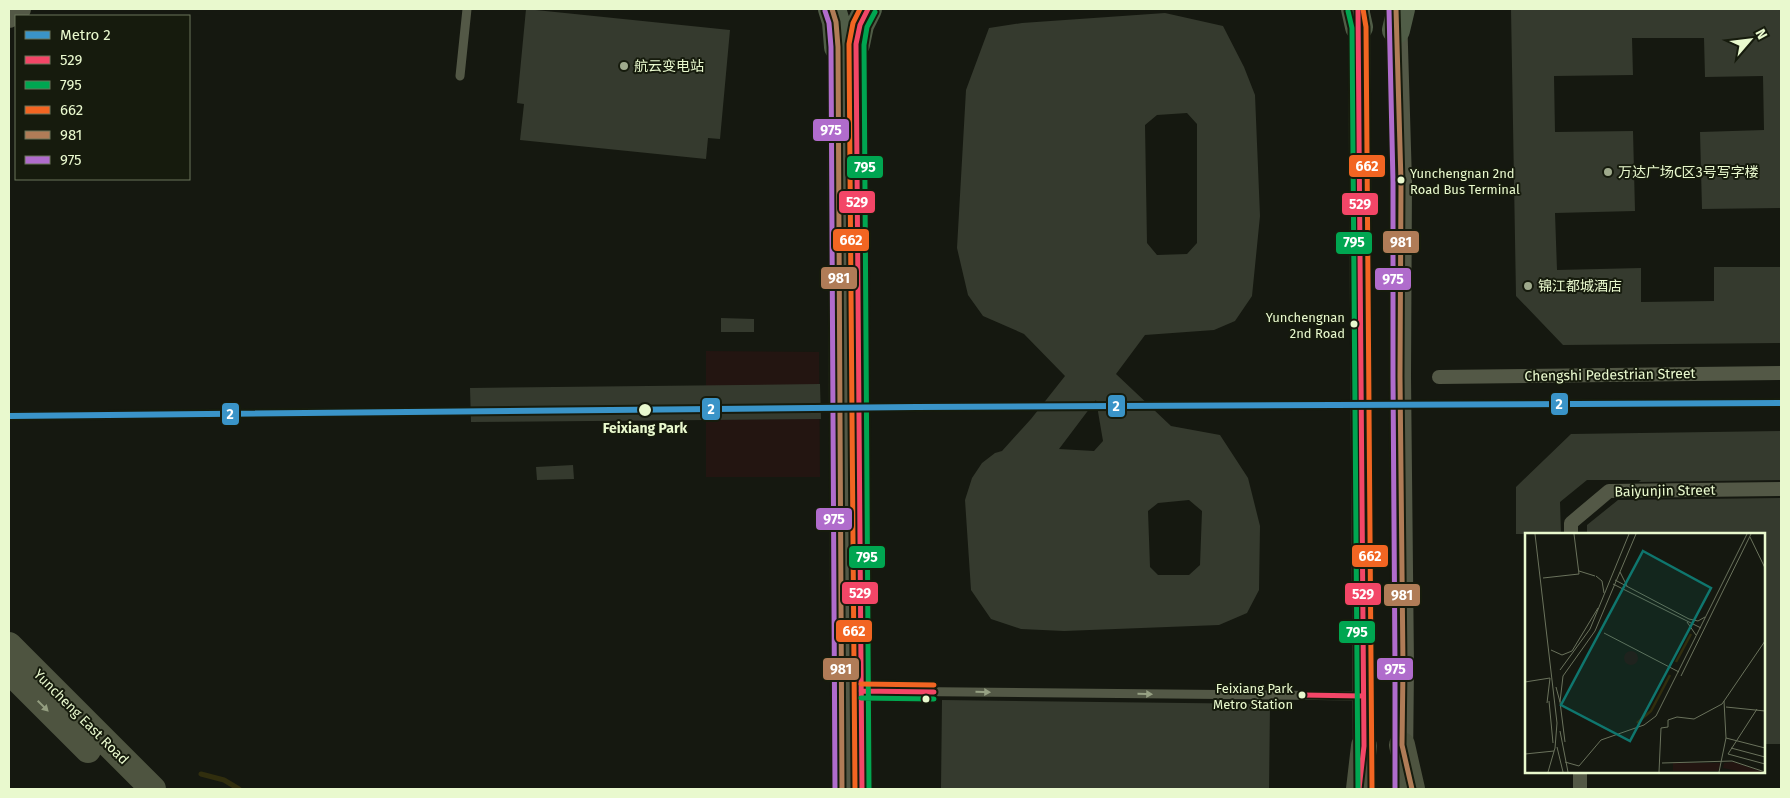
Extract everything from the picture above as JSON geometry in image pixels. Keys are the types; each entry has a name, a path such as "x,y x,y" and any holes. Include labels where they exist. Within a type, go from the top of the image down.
{"main road":[{"path":"832,9 847,45"},
{"path":"847,45 868,9"},
{"name":"Yuncheng East Road","path":"9,645 153,789"},
{"name":"Yuncheng East Road","path":"9,671 128,789"},
{"path":"1402,745 1412,789"},
{"path":"1358,789 1364,746"}],"street":[{"path":"9,17 20,9"},
{"path":"1357,15 1365,789"},
{"path":"1398,16 1401,182 1402,789"},
{"path":"847,45 862,789"},
{"path":"842,789 847,45"},
{"name":"Chengshi Pedestrian Street","path":"1439,377 1781,373"},
{"name":"Baiyunjin Street","path":"1572,533 1571,523 1609,491 1781,489"},
{"path":"1364,696 1380,712 1392,712 1402,698"},
{"path":"1580,773 1580,789"}],"lane":[{"path":"460,76 467,9"},
{"path":"860,691 1364,696"}],"shaded area":[{"path":"706,351 819,352 820,477 706,477"}],"building":[{"name":"航云变电站","path":"526,9 730,30 720,139 708,138 706,159 520,140 524,104 517,103"},
{"path":"1511,9 1781,9 1781,208 1702,209 1700,132 1764,130 1763,76 1705,77 1704,38 1632,38 1633,75 1554,76 1555,132 1633,131 1635,211 1555,213 1557,270 1641,268 1641,302 1714,301 1714,267 1781,267 1781,343 1563,345 1516,296"},
{"path":"1165,13 1223,26 1244,67 1255,95 1260,216 1252,296 1235,321 1214,330 1145,335 1116,374 1171,426 1220,435 1248,478 1260,526 1259,590 1247,613 1219,625 1064,631 1021,629 991,619 971,590 965,500 972,478 982,463 995,453 1002,451 1031,419 1065,376 1024,334 983,316 968,295 957,248 966,90 989,28 1022,23","holes":["1187,113 1197,124 1197,243 1187,254 1157,255 1147,243 1145,125 1157,115","1096,400 1103,441 1094,451 1059,449","1189,500 1202,511 1200,565 1189,575 1158,575 1150,567 1148,511 1158,503"]},
{"path":"721,318 754,319 754,332 721,332"},
{"name":"Feixiang Park","path":"820,384 821,419 471,422 470,388"},
{"path":"1781,431 1781,480 1639,482 1641,480 1587,480 1560,502 1561,533 1516,534 1516,487 1571,434"},
{"path":"573,465 574,479 537,480 536,467"},
{"path":"1781,498 1781,744 1765,744 1765,533 1587,533 1587,525 1618,500"},
{"path":"942,700 1270,704 1269,789 941,789"}],"waterway":[{"path":"201,774 224,780 239,789"}],"metro line":[{"name":"2","path":"9,416 916,407 1781,403"}],"transit line":[{"name":"981","path":"832,9 836,22 838,47 842,789"},
{"name":"662","path":"855,789 849,44 853,23 860,9"},
{"name":"529","path":"862,789 856,44 860,25 868,9"},
{"name":"529","path":"1358,9 1364,746 1359,789"},
{"name":"662","path":"1363,9 1366,27 1372,789"},
{"name":"975","path":"1389,9 1393,182 1395,789"},
{"name":"981","path":"1396,9 1401,182 1402,745 1412,789"},
{"name":"975","path":"825,11 829,23 831,47 835,789"},
{"name":"795","path":"1348,11 1352,28 1358,789"},
{"name":"795","path":"869,789 864,45 867,27 875,12"},
{"name":"662","path":"861,684 934,685"},
{"name":"529","path":"861,691 934,692"},
{"name":"529","path":"1302,695 1363,696"},
{"name":"795","path":"861,698 934,699"}],"place":[{"name":"航云变电站","path":"624,66"},
{"name":"万达广场C区3号写字楼","path":"1608,172"},
{"name":"Yunchengnan 2nd Road Bus Terminal","path":"1401,180"},
{"name":"锦江都城酒店","path":"1528,286"},
{"name":"Yunchengnan 2nd Road","path":"1354,324"},
{"name":"Feixiang Park","path":"645,410"},
{"name":"Feixiang Park Metro Station","path":"1302,695"}]}
